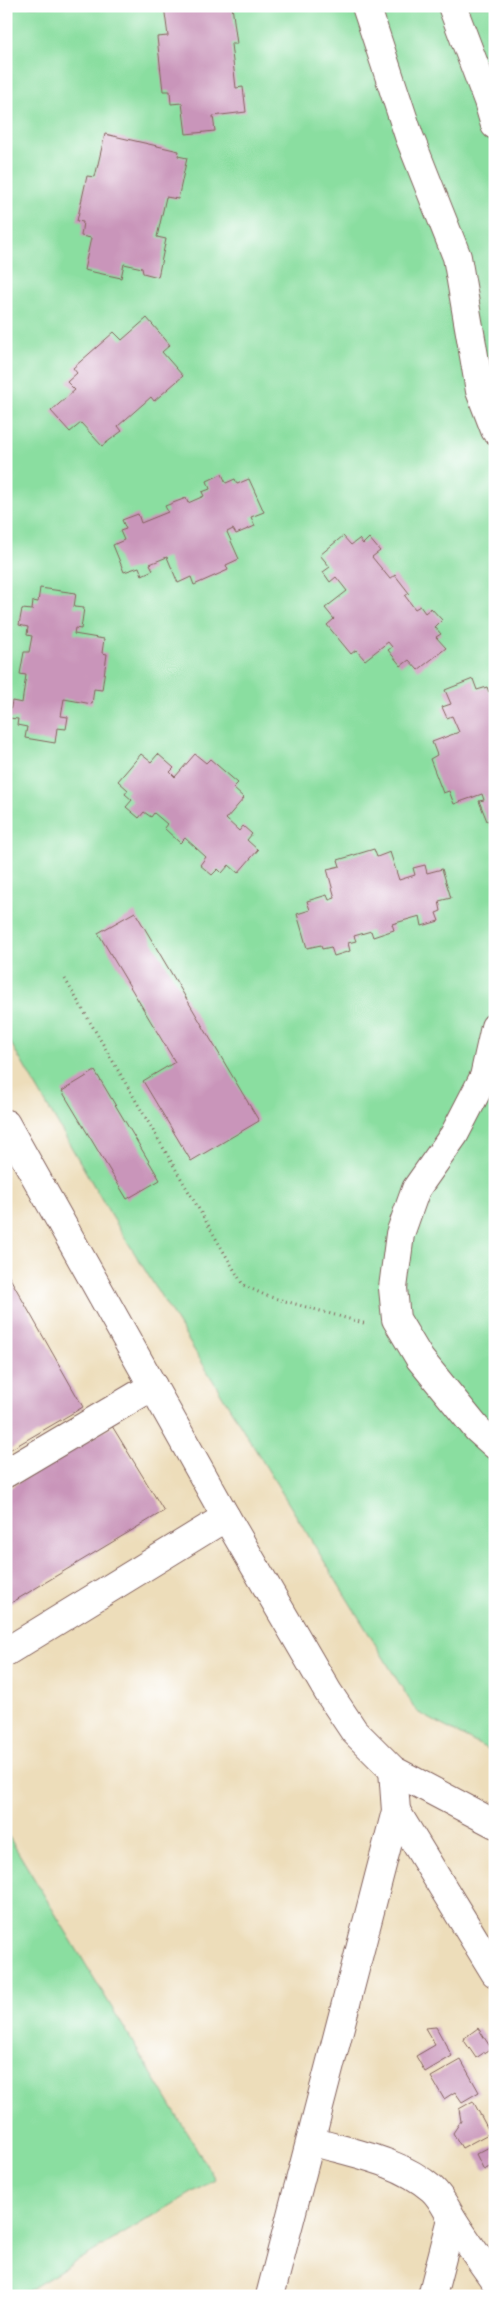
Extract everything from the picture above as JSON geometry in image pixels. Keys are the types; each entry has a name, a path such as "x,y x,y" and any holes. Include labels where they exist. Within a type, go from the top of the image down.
{"street":[{"path":"366,6 409,136 456,257 480,391 495,430"},
{"path":"452,6 488,101 495,125"},
{"path":"495,1027 484,1077 454,1135 416,1189 400,1234 393,1288 396,1319 420,1359 477,1429 495,1445"},
{"path":"6,1124 226,1517 354,1731 393,1770 495,1824"},
{"path":"6,1473 153,1386"},
{"path":"6,1652 226,1517"},
{"path":"270,2296 396,1811 393,1770"},
{"path":"396,1811 495,1973"},
{"path":"311,2141 390,2164 412,2174 432,2189 444,2203 452,2219 495,2280"},
{"path":"432,2296 452,2219"}],"path":[{"path":"65,979 244,1285 267,1296 368,1324 396,1319"}],"green space":[{"path":"6,6 495,6 495,1753 417,1712 108,1210 6,1035"},
{"path":"6,1832 215,2179 19,2296 6,2296"}],"building":[{"path":"164,6 201,6 201,9 232,6 237,44 231,44 236,88 243,87 246,112 213,116 215,131 186,134 182,103 171,104 170,91 163,91 157,37 168,36"},
{"path":"105,134 179,151 178,156 187,158 178,199 166,197 157,237 166,239 158,277 143,273 142,268 124,264 121,278 84,270 91,238 81,236 83,222 77,221 87,176 95,177"},
{"path":"147,318 170,345 162,352 183,376 154,401 151,397 118,426 122,431 102,446 81,423 70,432 51,411 75,390 67,382 77,373 73,368 114,332 122,340"},
{"path":"6,363 10,374 6,375"},
{"path":"6,394 11,407 6,408"},
{"path":"222,474 226,483 235,479 237,484 249,479 264,512 251,517 255,526 236,534 233,529 227,532 239,559 226,565 228,570 194,585 191,577 178,583 167,557 150,564 153,570 142,575 139,567 124,572 113,545 124,540 120,531 126,529 122,520 138,514 141,523 168,512 165,506 186,498 188,503 204,496 202,492 210,489 207,481"},
{"path":"343,536 351,545 359,539 363,544 369,538 380,551 372,557 390,579 395,575 409,593 405,596 415,609 420,606 425,613 431,608 442,620 435,627 441,634 436,637 446,648 418,670 409,660 401,666 388,650 392,647 388,642 365,660 356,650 351,654 327,625 334,619 325,608 347,591 336,577 330,582 323,572 330,567 320,555"},
{"path":"40,588 76,593 74,607 84,608 81,629 75,628 74,634 104,639 102,653 107,654 102,690 94,689 92,704 64,699 61,716 68,717 66,729 57,728 55,743 25,738 27,727 17,725 18,719 9,718 12,701 22,703 26,675 20,674 24,652 29,652 32,636 27,635 28,627 19,625 22,609 32,610 33,601 38,602"},
{"path":"473,679 477,690 487,687 489,692 495,690 495,818 487,821 479,801 484,800 482,794 454,804 449,791 443,793 430,759 437,755 432,742 459,732 452,716 447,718 442,707 451,704 445,690"},
{"path":"141,754 151,762 158,754 174,768 170,772 175,777 195,754 206,763 210,759 238,783 233,788 244,798 226,819 239,831 243,826 252,834 247,840 258,850 238,873 229,865 222,873 218,869 212,875 200,865 206,857 185,838 180,843 164,828 167,824 154,813 151,817 144,812 139,818 126,807 132,800 125,794 128,790 118,781"},
{"path":"374,849 377,857 390,852 399,880 415,875 413,868 425,865 427,873 442,869 451,898 439,901 441,911 436,913 439,921 422,926 420,916 392,924 394,930 373,937 371,931 354,936 356,941 348,943 350,951 334,956 331,947 322,949 321,945 307,948 297,914 310,910 307,901 327,895 329,900 335,898 327,869 340,866 338,860"},
{"path":"135,912 259,1121 191,1161 143,1081 175,1062 98,933"},
{"path":"95,1071 160,1180 127,1199 62,1091"},
{"path":"6,1271 83,1407 6,1452"},
{"path":"112,1426 164,1511 6,1606 6,1490"},
{"path":"436,2027 452,2056 425,2072 416,2056 435,2045 425,2028"},
{"path":"478,2028 491,2048 476,2058 463,2039"},
{"path":"461,2060 479,2092 462,2102 455,2092 444,2099 431,2077"},
{"path":"473,2101 490,2133 462,2148 453,2133 461,2121 459,2109"},
{"path":"495,2144 495,2164 484,2170 476,2154"}]}
